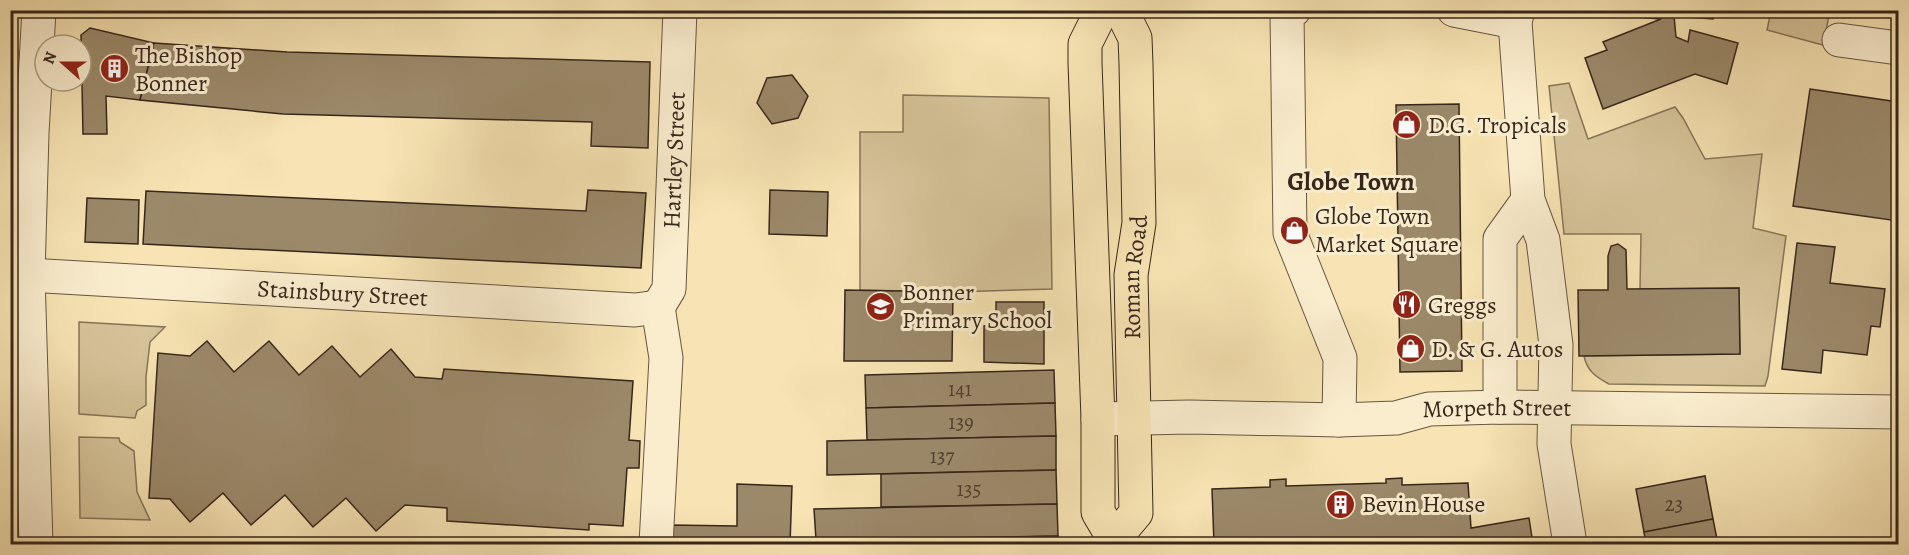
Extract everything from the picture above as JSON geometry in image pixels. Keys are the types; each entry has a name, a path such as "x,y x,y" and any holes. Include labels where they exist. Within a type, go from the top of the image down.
{"main road":[{"name":"Roman Road","path":"1102,10 1085,44 1085,63 1098,419 1098,512 1114,542 1136,513 1132,418 1131,275 1139,223 1136,63 1135,38 1121,10"}],"street":[{"path":"36,544 28,275 32,133 39,10"},
{"name":"Hartley Street","path":"658,307 669,289 680,10"},
{"path":"1294,10 1287,14 1290,233 1340,358 1340,411"},
{"path":"1454,10 1507,17 1528,200 1543,240 1556,345 1554,444 1570,544"},
{"path":"1839,40 1899,48"},
{"path":"1500,407 1500,239 1528,200"},
{"name":"Stainsbury Street","path":"28,275 635,310 658,307"},
{"path":"656,544 666,358 658,307"},
{"name":"Morpeth Street","path":"1098,419 1340,411 1396,418 1430,408 1500,407 1899,412"}],"shaded area":[{"path":"1771,11 1830,11 1823,45 1767,30"},
{"path":"1569,83 1588,139 1675,107 1705,159 1762,154 1753,228 1786,236 1765,386 1609,384 1590,370 1584,356 1740,354 1739,288 1640,289 1641,234 1564,234 1549,86"},
{"path":"903,95 1049,98 1052,289 953,292 860,290 860,132 903,132"},
{"path":"79,322 165,327 150,342 146,405 137,411 135,418 79,414"},
{"path":"79,437 119,438 120,442 134,451 137,492 150,520 80,518"}],"building":[{"path":"1632,10 1715,10 1713,19 1674,16 1676,37 1688,42 1690,30 1738,43 1727,84 1695,74 1603,109 1585,58 1607,50 1603,42 1661,19 1636,17"},
{"name":"The Bishop Bonner","path":"90,28 154,43 140,100 106,96 107,134 83,134 82,93 93,93 93,33 84,33"},
{"path":"154,43 287,52 650,62 648,148 591,146 592,122 283,114 140,100"},
{"path":"792,75 808,96 798,118 772,124 757,103 767,78"},
{"path":"1810,89 1898,102 1898,221 1793,206"},
{"path":"1459,104 1462,371 1400,372 1396,105"},
{"path":"588,190 646,193 641,268 143,244 146,191 586,211"},
{"path":"770,190 828,192 827,236 769,234"},
{"path":"87,198 139,200 138,244 85,242"},
{"path":"1797,243 1835,247 1830,283 1885,289 1880,327 1871,326 1867,355 1823,350 1821,373 1782,369"},
{"path":"1618,244 1626,250 1627,289 1739,288 1740,354 1579,356 1578,290 1608,290 1608,256 1611,246"},
{"path":"845,290 953,292 952,361 844,361"},
{"path":"996,302 1044,302 1044,364 984,362 984,326 996,326"},
{"path":"207,341 234,372 269,341 299,375 332,346 360,377 391,349 415,377 442,379 444,369 633,381 629,440 640,441 639,468 627,468 623,526 589,524 589,530 447,521 447,508 405,505 376,531 346,498 313,527 285,495 251,525 223,493 190,522 170,499 149,498 158,353 190,356"},
{"path":"1054,370 1055,403 866,408 865,375"},
{"path":"1055,403 1056,436 867,440 866,408"},
{"path":"1056,436 1056,470 827,475 827,441"},
{"path":"1056,470 1057,504 881,507 881,474"},
{"path":"1705,476 1713,519 1644,532 1636,489"},
{"name":"Bevin House","path":"1402,478 1402,485 1468,483 1471,528 1529,518 1533,544 1214,544 1212,489 1270,487 1270,480 1286,479 1286,486 1386,483 1386,479"},
{"path":"737,484 792,486 790,544 669,544 670,525 737,526"},
{"path":"1057,504 1058,536 816,540 814,509"},
{"path":"1713,519 1718,544 1646,544 1644,532"},
{"path":"1058,536 1058,544 928,544 928,539"},
{"path":"859,539 859,544 816,544 816,540"}],"place":[{"name":"The Bishop Bonner","path":"114,69"},
{"name":"D.G. Tropicals","path":"1407,125"},
{"name":"Globe Town Market Square","path":"1294,230"},
{"name":"Greggs","path":"1407,305"},
{"name":"Bonner Primary School","path":"881,306"},
{"name":"D. & G. Autos","path":"1410,349"},
{"name":"Bevin House","path":"1341,504"}],"district":[{"name":"Globe Town","path":"1351,181"}]}
